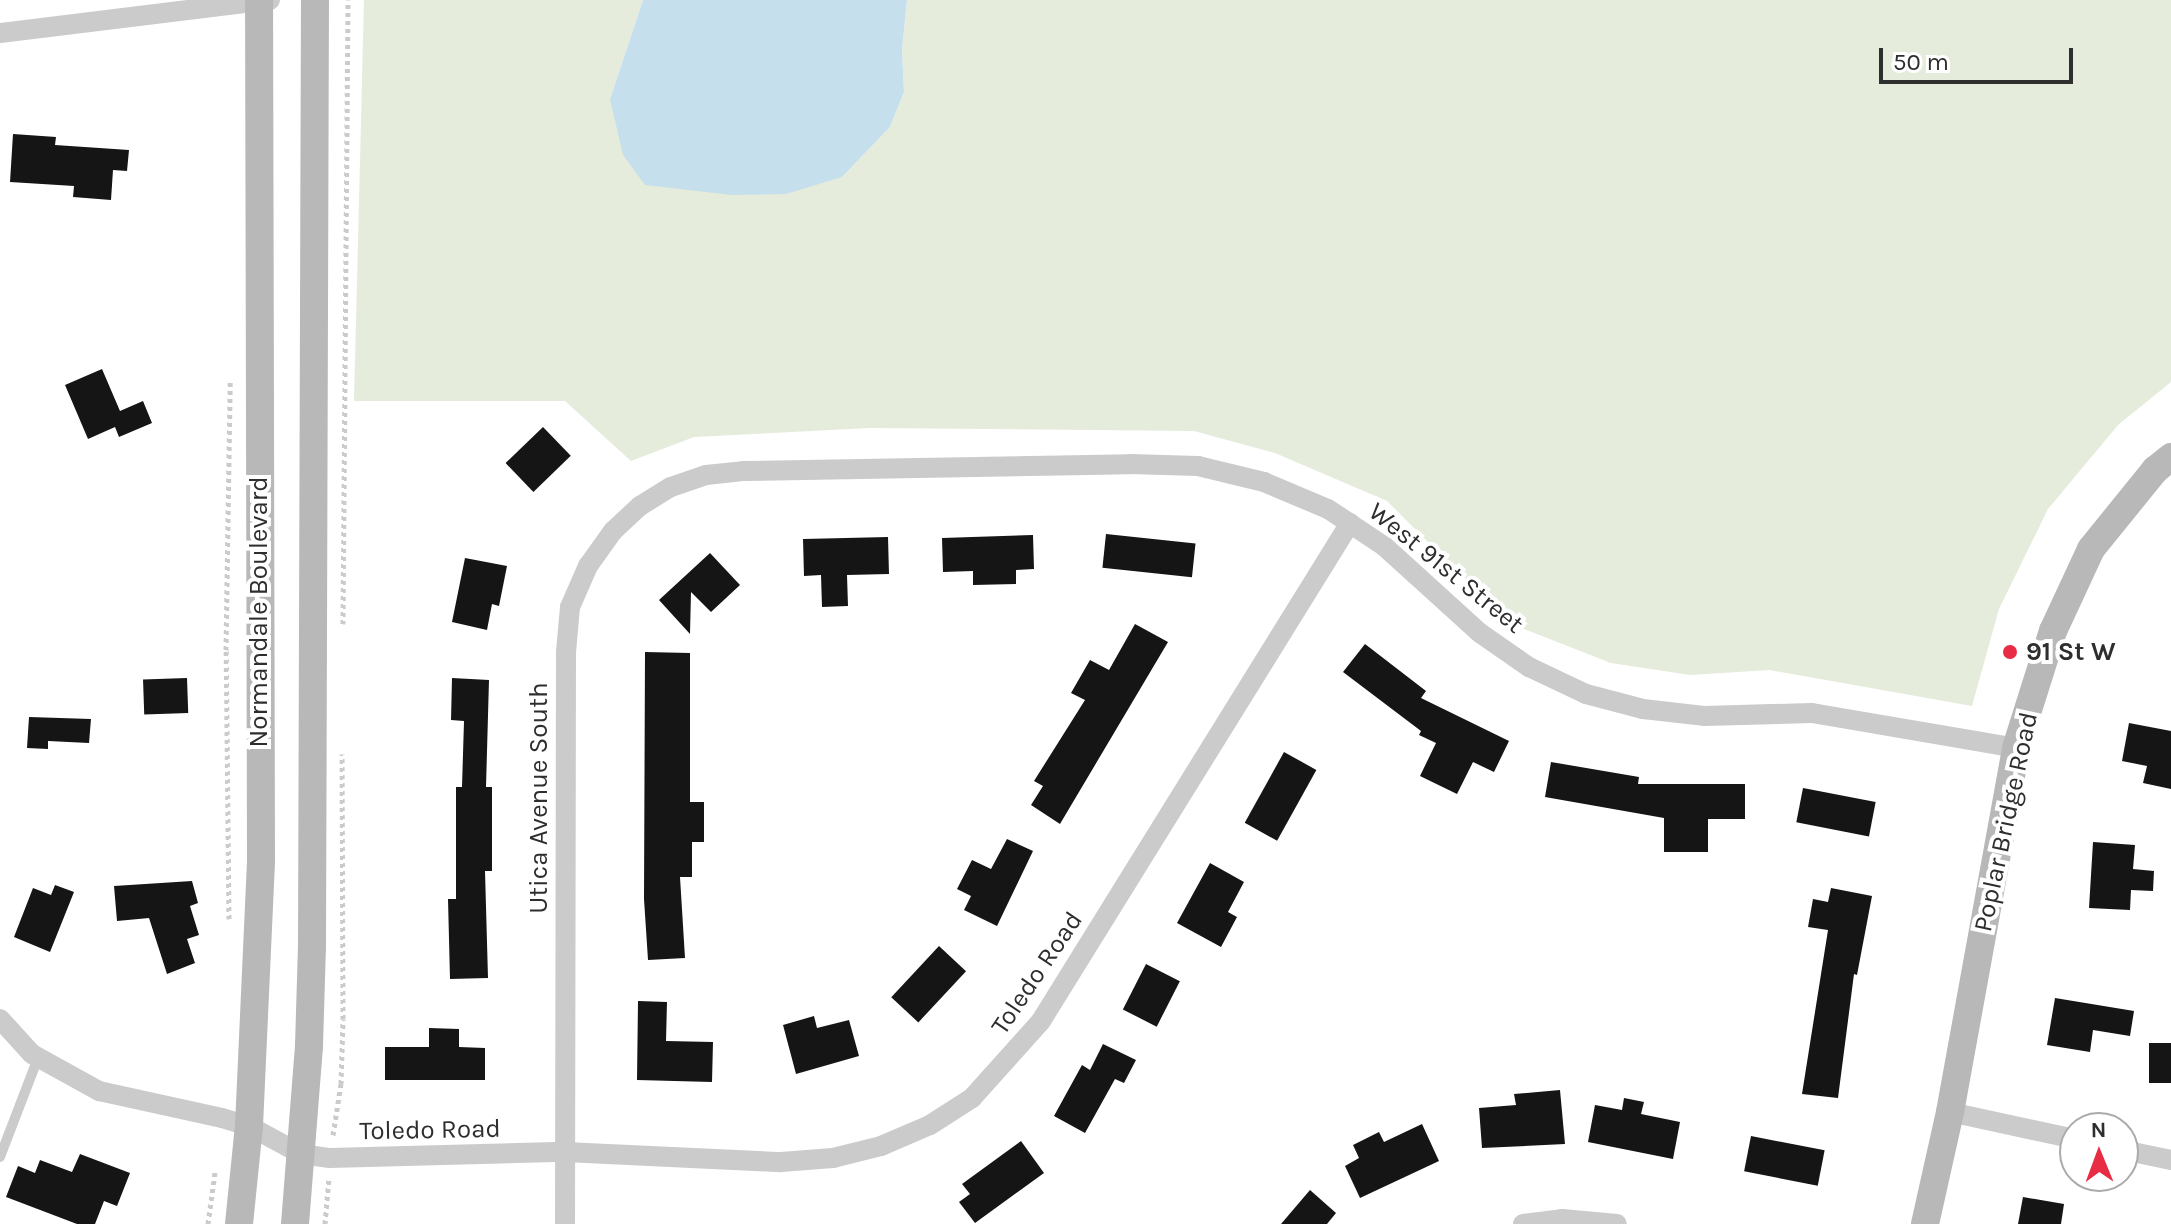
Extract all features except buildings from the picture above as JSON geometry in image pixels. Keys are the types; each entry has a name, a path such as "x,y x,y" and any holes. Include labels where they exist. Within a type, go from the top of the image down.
{"main road":[{"name":"Normandale Boulevard","path":"239,1224 249,1126 261,860 263,0"},
{"name":"Normandale Boulevard","path":"295,1224 312,931 315,0"},
{"name":"Poplar Bridge Road","path":"1925,1224 1950,1112 2016,748 2053,631 2091,549 2155,470 2171,457"}],"street":[{"path":"0,33 263,0"},
{"name":"West 91st Street","path":"743,471 1130,464 1198,466 1264,482 1328,509 1384,546 1480,633 1529,667 1586,694 1643,709 1704,716 1812,713 2016,748"},
{"name":"Utica Avenue South","path":"565,1224 566,652 570,607 588,566 613,531 640,506 671,487 694,479 743,471"},
{"name":"Toledo Road","path":"0,1019 38,1058 99,1091 249,1126 301,1154 330,1158 565,1152 781,1162 833,1158 881,1146 930,1125 972,1098 1041,1021 1350,523"},
{"path":"1950,1112 2059,1136"},
{"path":"2139,1153 2171,1160"},
{"path":"1523,1224 1562,1219 1617,1224"}],"lane":[{"path":"0,1157 38,1058"}],"path":[{"path":"342,628 348,0"},
{"path":"229,922 226,650 231,367"},
{"path":"325,1224 330,1158 341,1084 342,748"},
{"path":"208,1224 216,1161"}],"green space":[{"path":"364,0 643,0 610,99 842,177 890,127 904,92 902,50 907,0 2171,0 2171,382 2118,425 2048,509 1999,609 1972,706 1769,670 1690,675 1611,663 1524,629 1461,575 1387,501 1275,453 1194,431 870,428 694,437 631,461 565,401 354,401"}],"water":[{"path":"643,0 907,0 902,50 904,92 890,127 842,177 786,194 732,195 645,185 623,155 610,99"}],"place":[{"name":"91 St W","path":"2010,652"}]}
